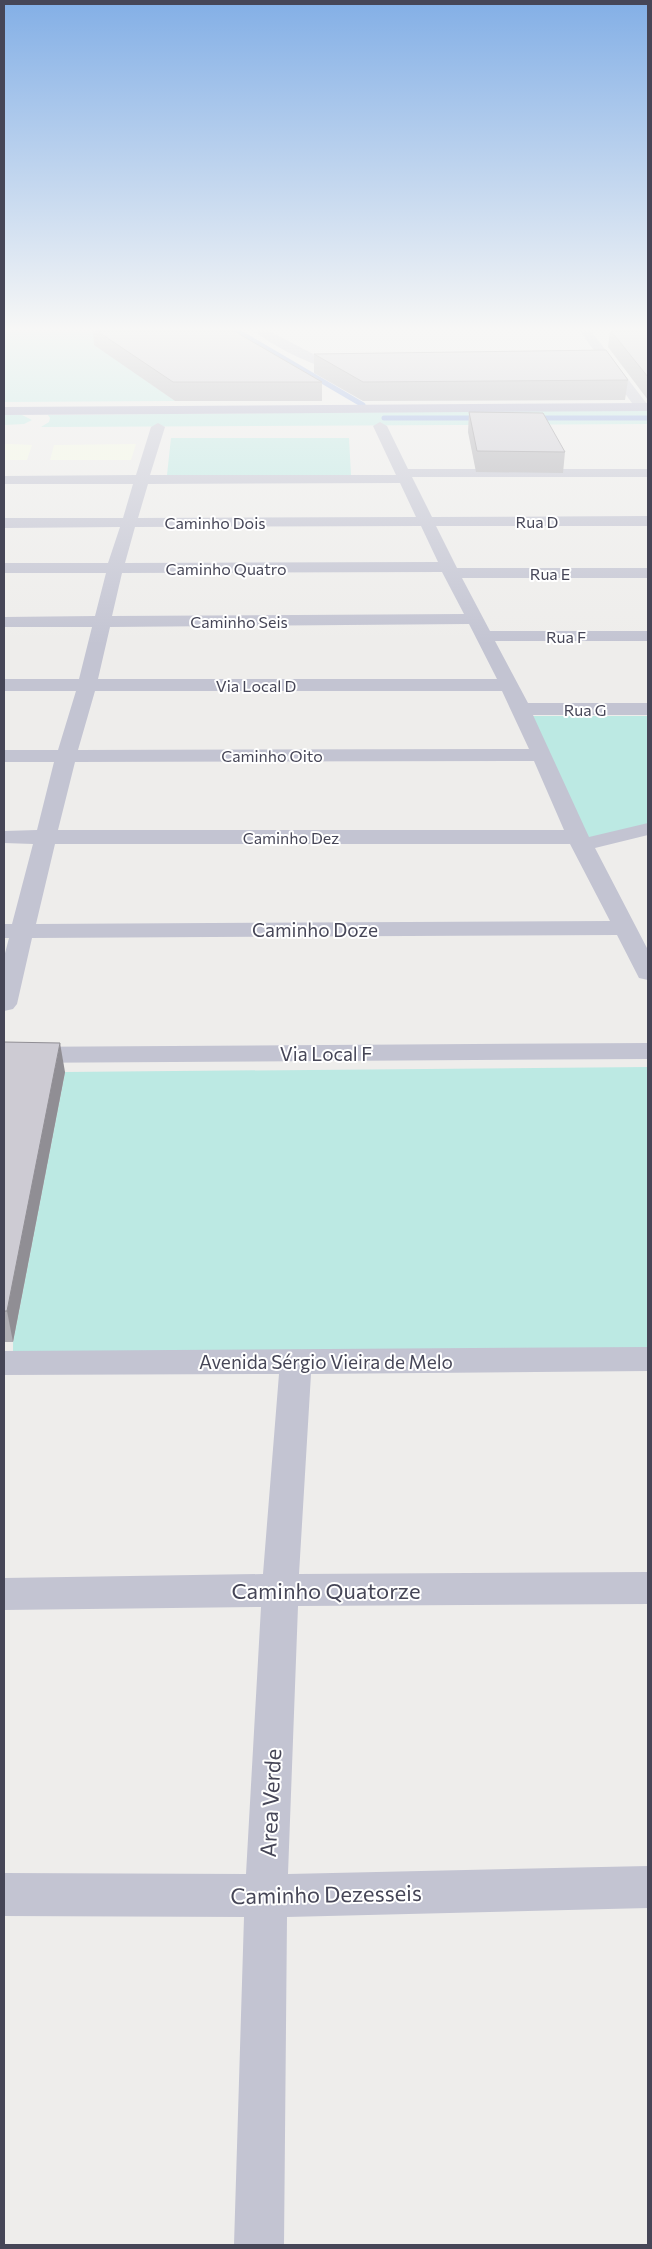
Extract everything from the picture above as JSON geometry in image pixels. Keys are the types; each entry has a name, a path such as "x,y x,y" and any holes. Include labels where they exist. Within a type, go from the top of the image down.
{"street":[{"path":"4,1004 13,931 47,837 66,756 103,622 115,568 131,522 155,436"},
{"path":"381,436 405,476 449,570 521,709 580,841 648,973"},
{"path":"4,480 648,473"},
{"name":"Rua D","path":"426,521 648,521"},
{"name":"Caminho Dois","path":"4,522 426,521"},
{"name":"Caminho Quatro","path":"4,568 449,570"},
{"name":"Rua E","path":"449,570 648,573"},
{"name":"Caminho Seis","path":"4,622 479,627"},
{"name":"Rua F","path":"479,627 648,636"},
{"name":"Via Local D","path":"4,685 509,685"},
{"name":"Rua G","path":"521,709 648,709"},
{"name":"Caminho Oito","path":"4,756 540,755"},
{"name":"Caminho Dez","path":"4,837 580,841 648,829"},
{"name":"Caminho Doze","path":"13,931 626,928"},
{"name":"Via Local F","path":"4,1055 648,1051"},
{"name":"Avenida Sérgio Vieira de Melo","path":"4,1363 648,1359"},
{"name":"Area Verde","path":"258,2245 266,1896 280,1590 296,1361"},
{"name":"Caminho Quatorze","path":"4,1594 648,1588"},
{"name":"Caminho Dezesseis","path":"4,1894 266,1896 648,1887"}],"shaded area":[{"path":"171,438 349,438 351,475 167,475"},
{"path":"4,444 32,445 27,460 4,460"},
{"path":"136,444 131,460 50,460 54,445"},
{"path":"529,716 648,716 648,825 587,840"},
{"path":"648,1067 648,1355 13,1356 13,1342 65,1072"}],"building":[{"path":"474,436 556,436 565,452 477,451"},
{"path":"4,1042 60,1043 7,1311 4,1311"}]}
